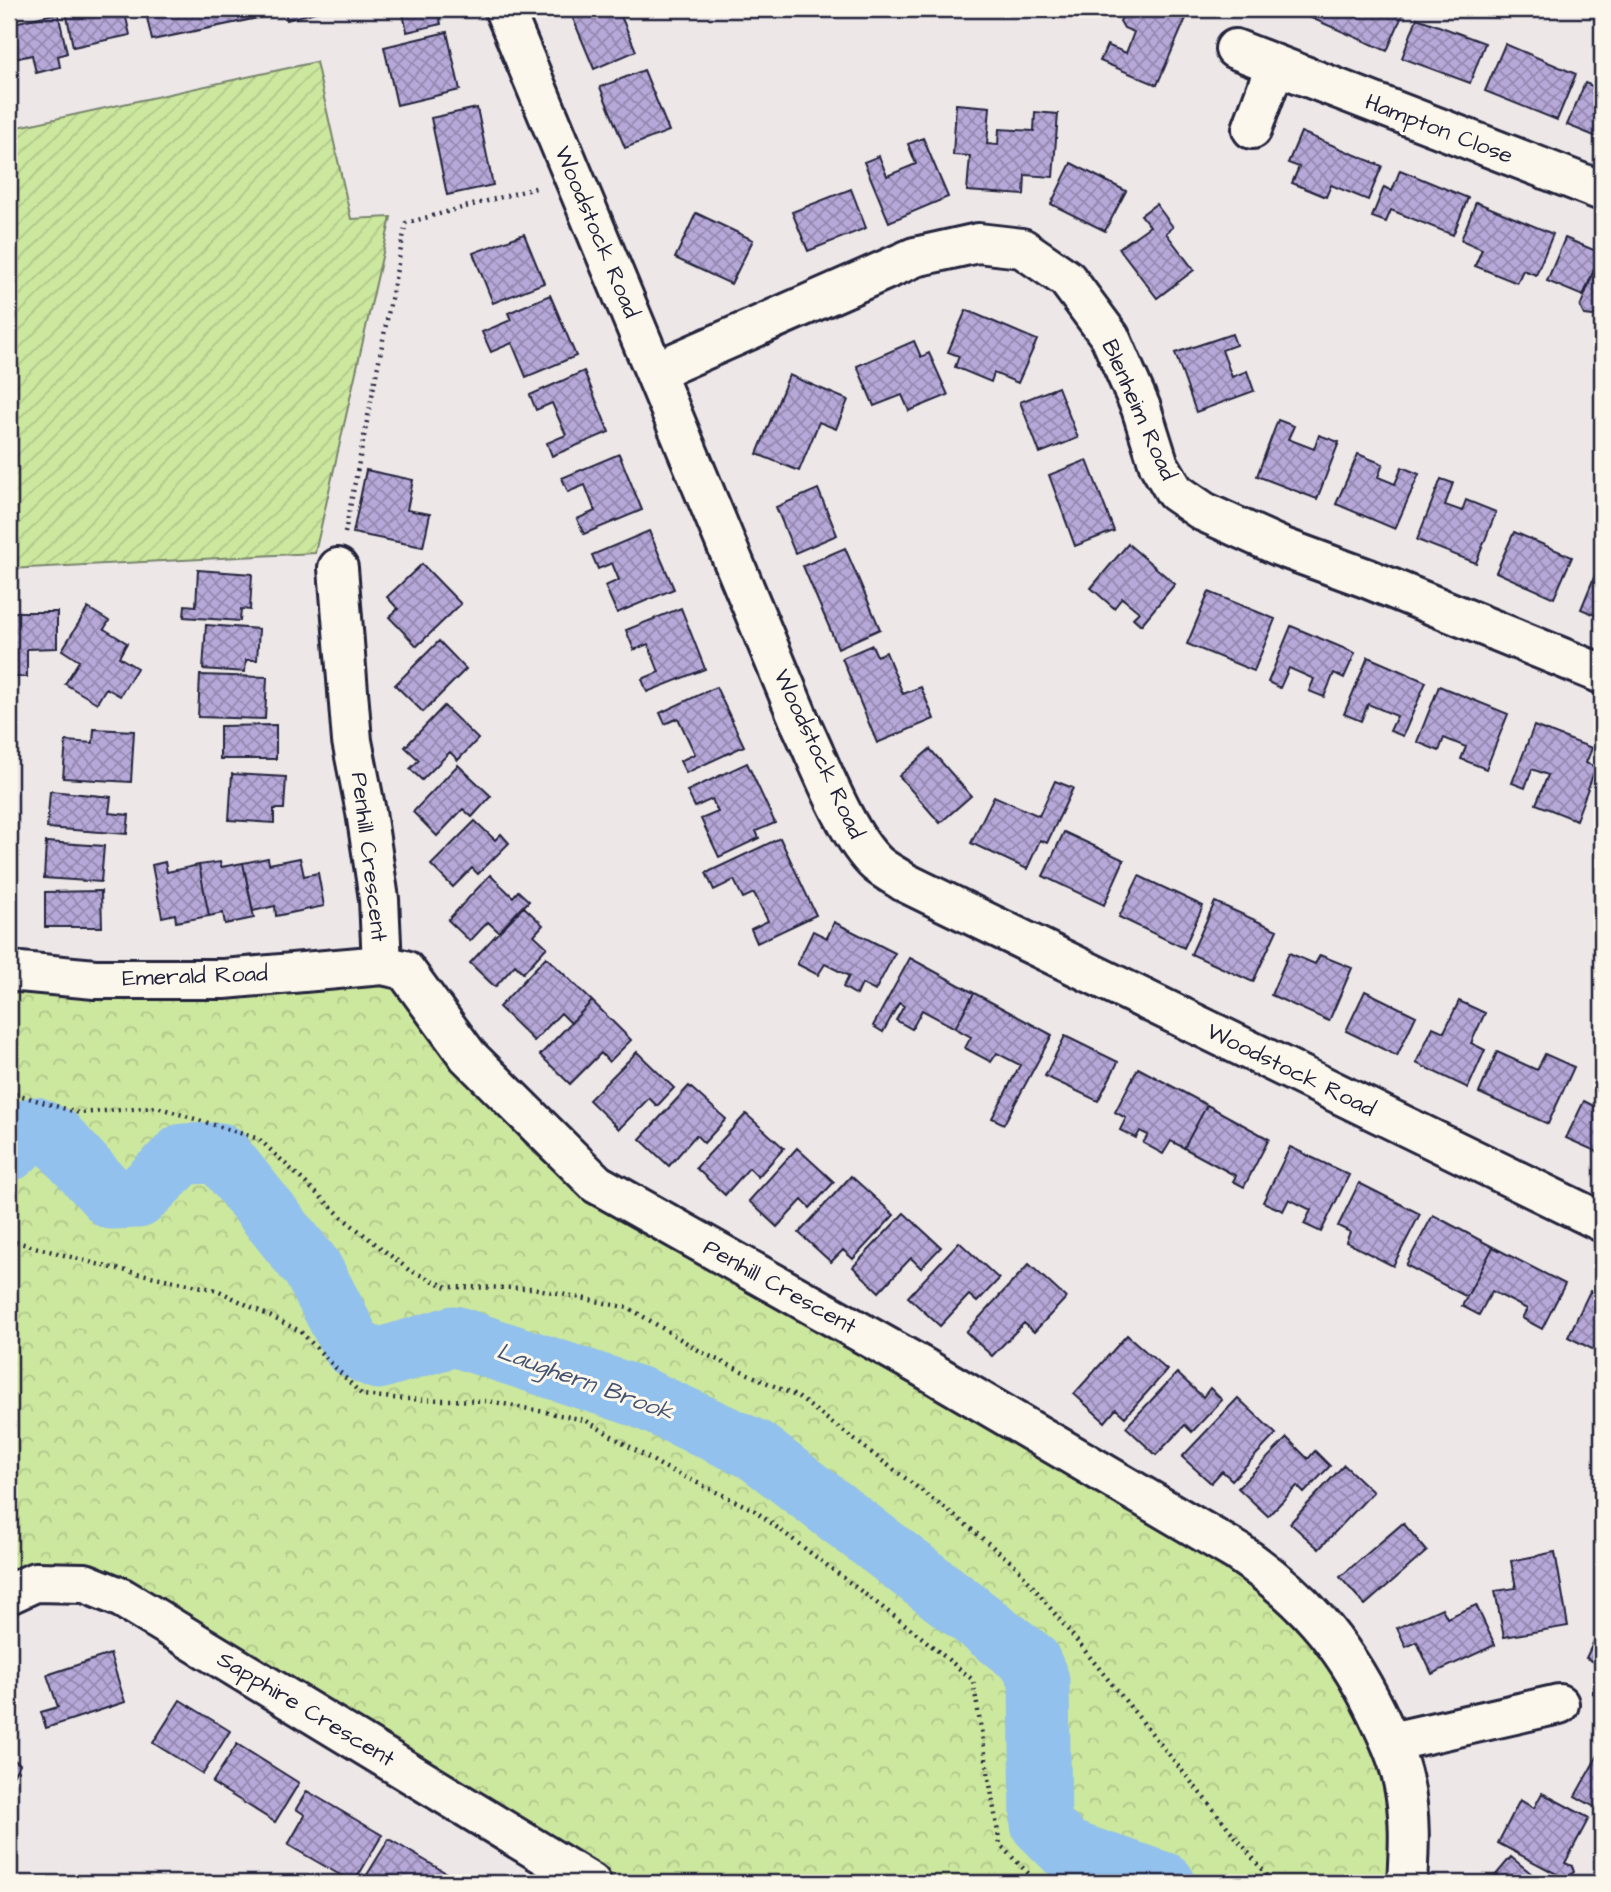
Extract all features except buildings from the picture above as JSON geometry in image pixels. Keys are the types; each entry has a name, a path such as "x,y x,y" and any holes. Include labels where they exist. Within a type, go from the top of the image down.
{"street":[{"name":"Woodstock Road","path":"504,9 800,722 846,820 861,845 877,864 904,882 1602,1222"},
{"name":"Hampton Close","path":"1235,49 1602,191"},
{"path":"1252,129 1275,66"},
{"name":"Blenheim Road","path":"656,371 915,257 978,243 1022,248 1067,279 1110,337 1141,408 1158,465 1175,492 1205,512 1281,547 1366,578 1602,674"},
{"name":"Penhill Crescent","path":"337,573 352,741 379,899 382,965 405,970 468,1056 597,1184 919,1365 1236,1551 1273,1577 1326,1629 1361,1682 1391,1742 1404,1782 1410,1840 1407,1883"},
{"name":"Emerald Road","path":"9,971 95,979 224,979 382,965"},
{"name":"Sapphire Crescent","path":"9,1594 35,1582 85,1583 122,1598 591,1883"},
{"path":"1391,1742 1559,1704"}],"path":[{"path":"337,573 406,223 574,177"},
{"path":"9,1092 79,1113 157,1107 259,1139 344,1219 409,1270 447,1287 533,1288 629,1308 705,1354 797,1397 959,1519 1017,1567 1273,1883"},
{"path":"9,1240 108,1267 218,1290 300,1331 362,1395 489,1401 585,1420 662,1466 754,1510 915,1632 973,1680 1000,1845 1038,1883"}],"green space":[{"path":"316,62 351,219 391,217 315,553 9,569 9,129"},
{"path":"392,977 531,1150 590,1200 845,1338 1219,1560 1279,1603 1327,1662 1364,1720 1390,1792 1393,1883 622,1883 102,1570 9,1575 9,987"}],"waterway":[{"name":"Laughern Brook","path":"9,1151 35,1127 55,1137 112,1199 138,1198 183,1154 220,1153 312,1268 353,1347 378,1359 454,1336 642,1398 755,1450 1030,1660 1039,1680 1041,1824 1067,1850 1165,1883"}]}
